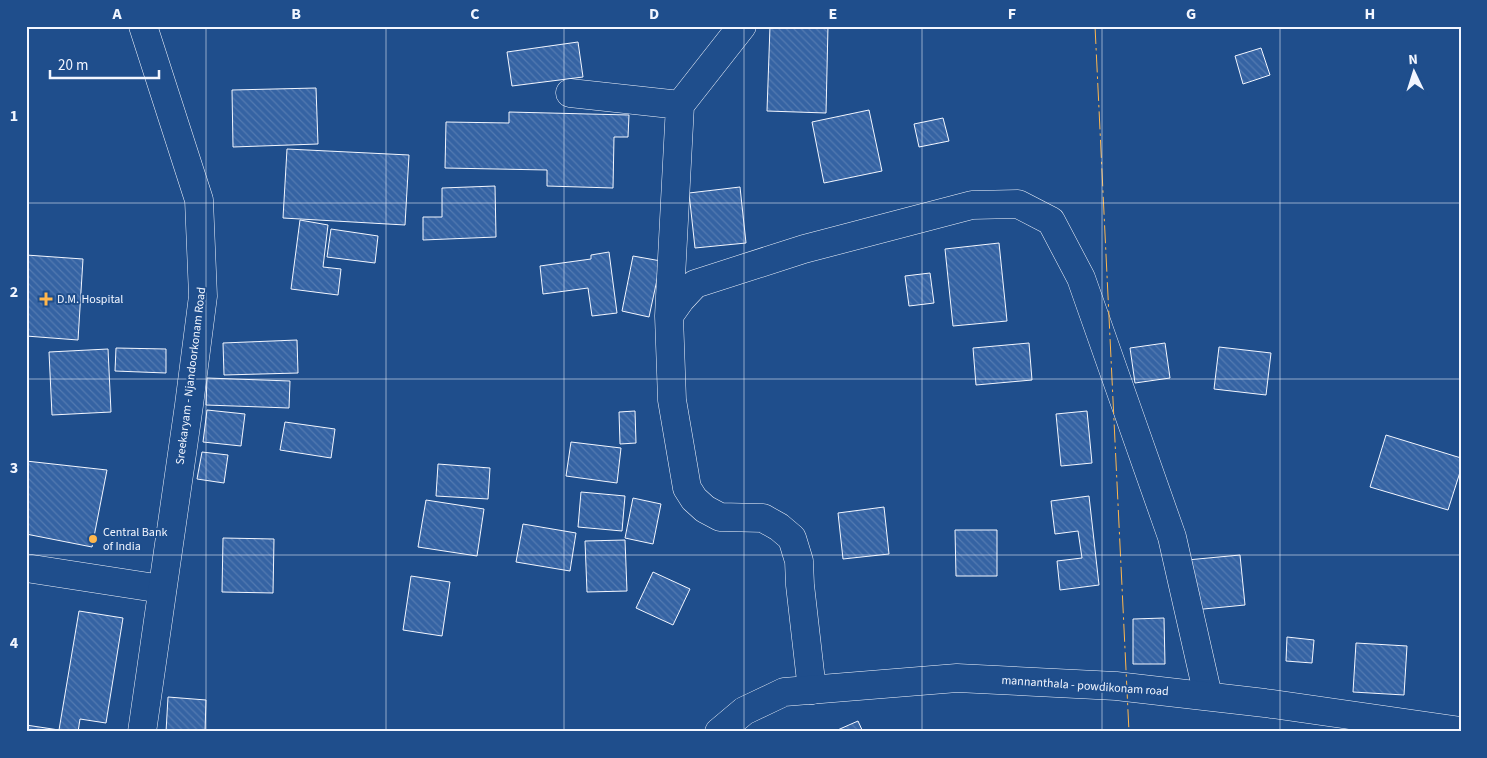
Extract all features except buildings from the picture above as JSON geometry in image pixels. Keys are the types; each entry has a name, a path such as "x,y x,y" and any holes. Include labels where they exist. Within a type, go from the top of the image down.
{"street":[{"name":"Sreekaryam - Njandoorkonam Road","path":"142,732 190,405 203,296 199,200 143,26"},
{"path":"742,26 680,105 669,316 672,400 687,488 694,499 705,509 720,517 763,518 779,527 792,538 799,561 812,690"},
{"path":"570,93 680,105"},
{"path":"669,316 695,284 804,249 972,205 1018,204 1051,221 1081,278 1172,537 1208,696"},
{"path":"26,568 162,589"},
{"name":"mannanthala - powdikonam road","path":"719,732 744,711 784,692 957,678 1116,686 1265,703 1461,731"}],"power":[{"path":"1095,26 1129,732"}],"place":[{"name":"D.M. Hospital","path":"46,299"},
{"name":"Central Bank of India","path":"93,539"}]}
